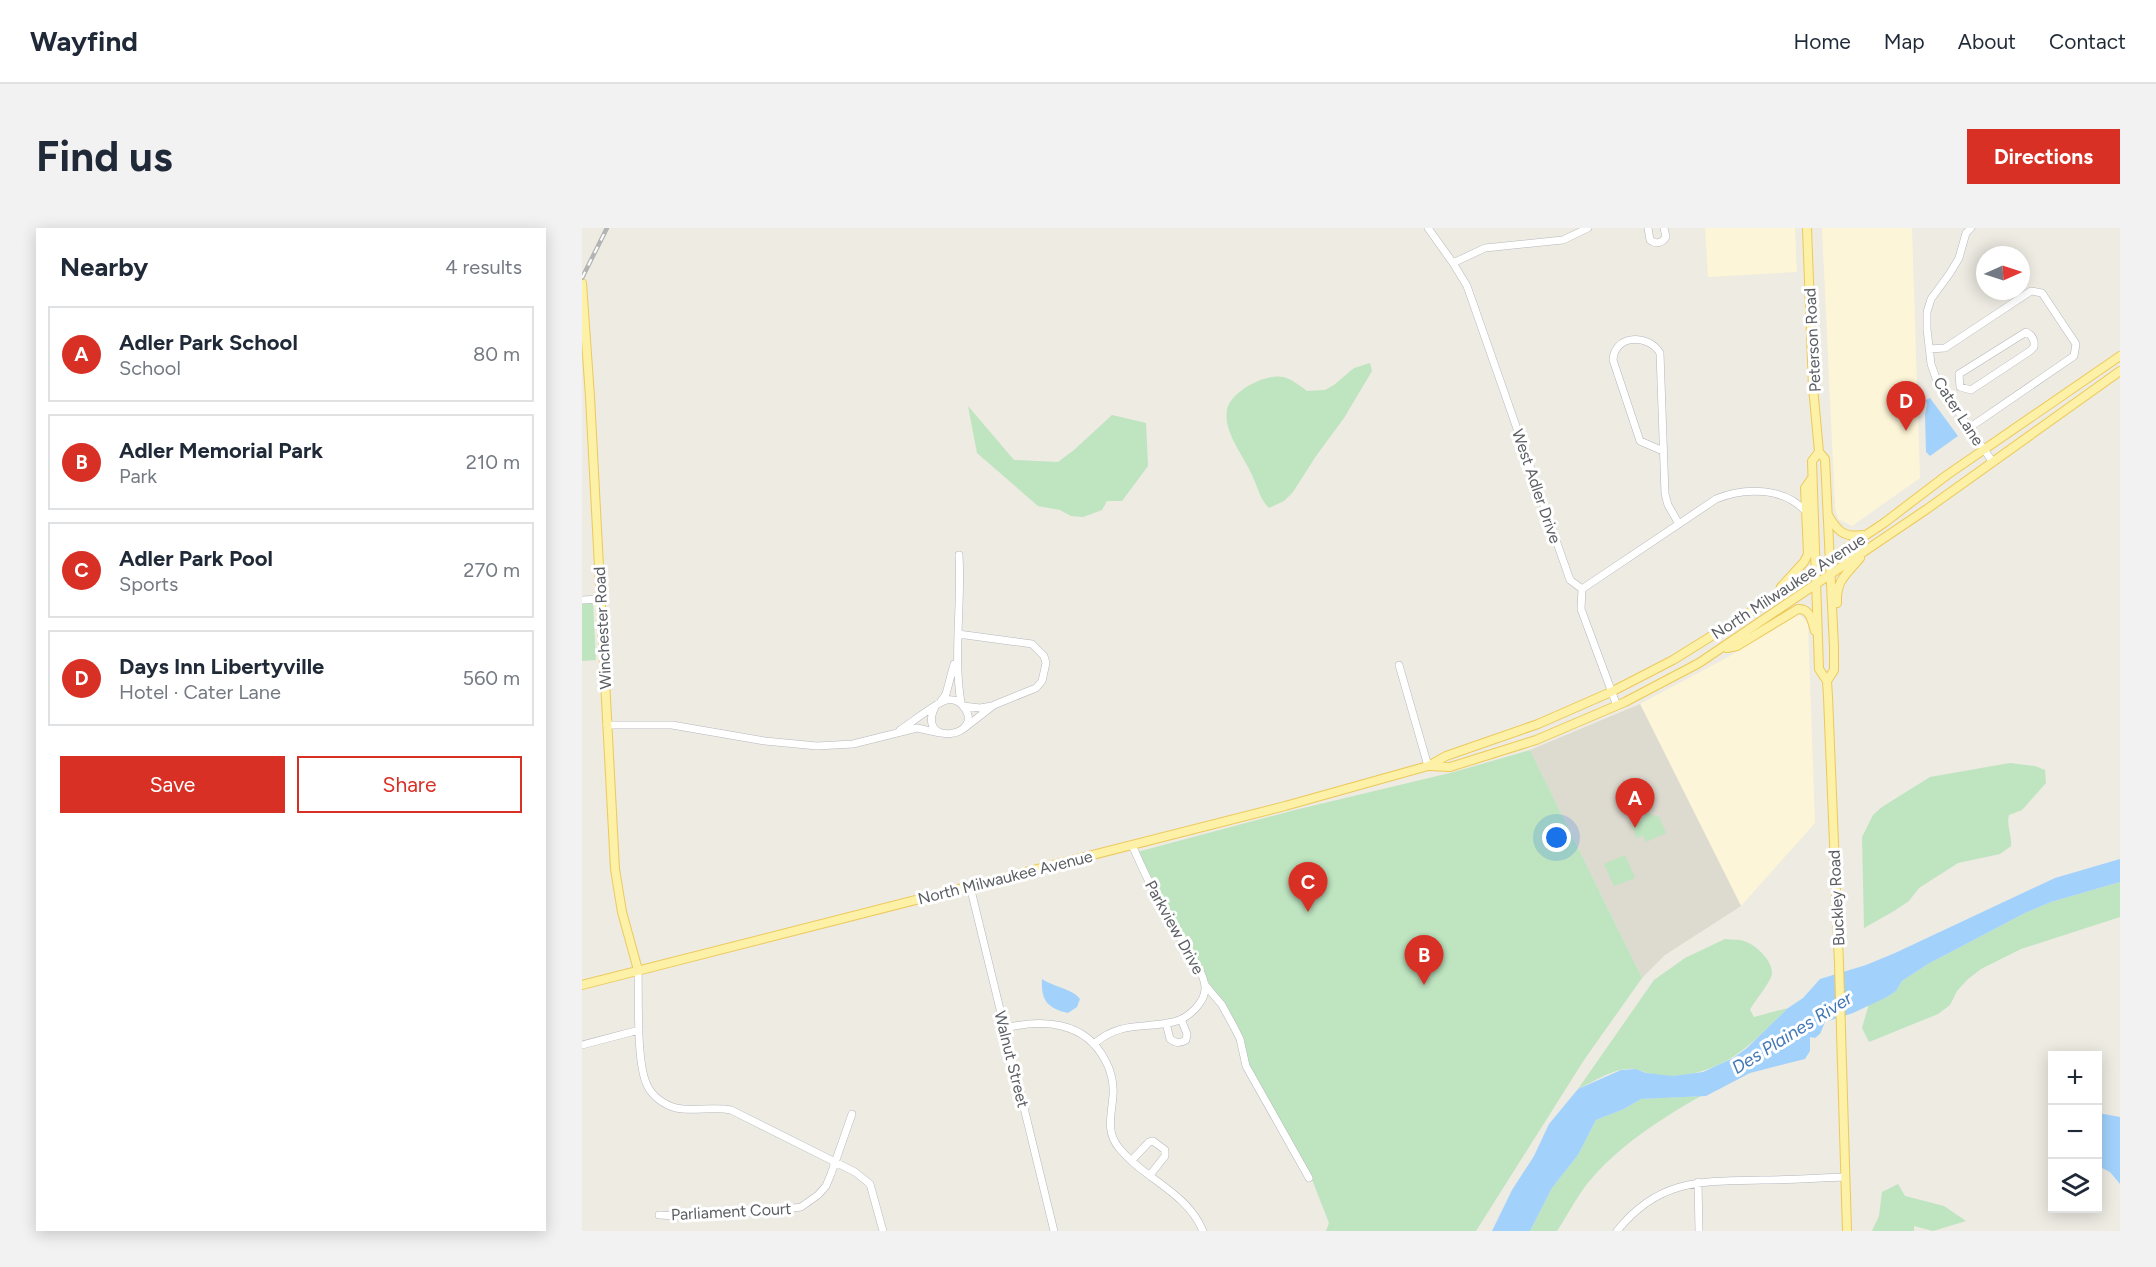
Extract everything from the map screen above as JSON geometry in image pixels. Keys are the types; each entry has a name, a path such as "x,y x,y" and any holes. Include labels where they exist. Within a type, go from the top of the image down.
{"main road":[{"name":"Peterson Road","path":"1807,228 1813,387 1819,452 1825,459 1831,574 1834,670 1827,681"},
{"name":"Winchester Road","path":"582,283 615,869 622,912 638,970"},
{"name":"North Milwaukee Avenue","path":"582,985 1287,806 1428,766 1446,756 1538,724 1611,692 1674,660 1865,535 2120,356"},
{"name":"North Milwaukee Avenue","path":"1428,766 1450,767 1512,748 1617,706 1721,650 2120,371"},
{"name":"Peterson Road","path":"1816,567 1812,462 1819,452"},
{"path":"1780,592 1780,587 1809,554 1805,490 1812,478"},
{"path":"1827,514 1843,535 1853,537 1865,535"},
{"path":"1834,647 1839,640 1838,587 1842,578 1867,550"},
{"name":"Buckley Road","path":"1816,567 1819,669 1827,681 1847,1231"},
{"path":"1721,650 1737,646 1798,609 1804,609 1810,615 1818,643"}],"street":[{"name":"West Adler Drive","path":"1428,228 1454,263 1467,286 1570,580 1582,589"},
{"path":"1454,263 1485,248 1563,240 1588,228"},
{"path":"1648,228 1650,240 1657,243 1666,237 1664,228"},
{"name":"Cater Lane","path":"1971,228 1966,233 1959,258 1931,299 1927,329 1931,364 1937,381 1992,461"},
{"path":"1929,349 1945,348 2031,291 2042,293 2076,345 2074,356 1969,428"},
{"path":"1947,395 1960,387 1971,390 2030,351 2035,342 2030,334 2022,333 1959,374 1960,387"},
{"path":"1663,451 1640,441 1613,360 1613,351 1627,341 1648,341 1660,353 1665,494 1668,505 1680,524"},
{"path":"1790,499 1805,490"},
{"path":"1617,706 1581,609 1582,589 1716,499 1726,495 1770,492 1790,499 1806,512"},
{"path":"959,555 957,681 967,719 963,729"},
{"path":"582,600 601,598"},
{"path":"896,734 942,701 950,699 962,705 980,708 994,705 1036,688 1046,673 1044,656 1032,644 958,634"},
{"path":"942,701 951,678 958,647"},
{"path":"1400,665 1428,766"},
{"path":"607,725 672,725 765,741 817,746 853,744 917,728 952,735 994,705"},
{"path":"935,707 931,718 940,733"},
{"name":"Parkview Drive","path":"1132,845 1153,890 1198,967 1206,987 1199,1004 1187,1017 1182,1019"},
{"name":"Walnut Street","path":"970,886 1054,1231"},
{"path":"638,970 639,1030 647,1085 661,1101 678,1108 731,1110 855,1172 870,1184 883,1231"},
{"path":"1206,987 1222,1005 1234,1027 1240,1039 1246,1066 1309,1178"},
{"path":"1095,1043 1117,1029 1182,1019 1187,1034 1186,1040 1175,1043 1170,1039 1166,1023"},
{"path":"1005,1028 1034,1024 1065,1026 1095,1043 1111,1075 1113,1095 1109,1114 1111,1134 1119,1148 1185,1203 1203,1231"},
{"path":"582,1045 639,1030"},
{"name":"Parliament Court","path":"660,1215 772,1211 801,1207 826,1186 852,1114"},
{"path":"1132,1160 1149,1142 1160,1145 1165,1156 1150,1175"},
{"path":"1617,1231 1650,1199 1672,1188 1698,1182 1845,1177"},
{"path":"1698,1182 1699,1231"}],"shaded area":[{"path":"1705,228 1795,228 1797,272 1708,277"},
{"path":"1822,228 1912,228 1920,478 1852,526 1838,519 1835,507"},
{"path":"1792,615 1800,615 1808,623 1815,823 1741,906 1640,704 1730,656"},
{"path":"1640,704 1741,906 1665,955 1642,978 1530,750"}],"green space":[{"path":"1370,363 1372,371 1344,418 1293,492 1284,501 1269,508 1228,427 1227,410 1234,397 1249,385 1276,377 1286,378 1307,391 1325,390 1354,368"},
{"path":"968,406 1014,460 1058,462 1112,415 1146,423 1148,466 1122,501 1107,501 1102,510 1083,517 1071,516 1060,510 1038,506 977,453"},
{"path":"593,603 596,660 582,661 582,604"},
{"path":"1530,750 1642,978 1584,1060 1476,1231 1326,1231 1329,1223 1311,1177 1248,1066 1243,1041 1137,852 1295,810 1454,772"},
{"path":"2010,763 2035,766 2045,770 2046,783 2022,810 2009,815 2011,846 2000,854 1958,863 1919,888 1909,901 1864,928 1862,837 1873,815 1930,777"},
{"path":"1647,813 1659,817 1666,833 1646,842 1643,836 1636,838 1632,825 1642,820"},
{"path":"1625,855 1635,878 1614,886 1604,864"},
{"path":"2120,882 2120,917 2021,949 1981,969 1968,979 1957,991 1950,1005 1938,1014 1869,1042 1862,1028 1869,1004 1896,991 1902,981 1928,964 2025,913 2051,902"},
{"path":"1725,939 1742,940 1749,943 1766,958 1771,968 1769,981 1750,1010 1754,1017 1788,1008 1751,1044 1725,1062 1710,1068 1672,1076 1647,1073 1636,1069 1620,1070 1578,1089 1654,980 1685,958"},
{"path":"1701,1096 1655,1124 1612,1158 1587,1184 1557,1231 1530,1231 1552,1188 1578,1155 1596,1120 1624,1109 1641,1099"},
{"path":"1898,1184 1905,1196 1944,1206 1966,1221 1933,1231 1914,1226 1914,1231 1872,1231 1879,1216 1882,1192"}],"water":[{"path":"1930,398 1958,436 1930,456 1926,452 1925,415 1926,400"},
{"name":"Des Plaines River","path":"2120,859 2120,882 2051,902 2025,913 1928,964 1902,981 1896,991 1887,997 1853,1013 1825,1022 1820,1034 1815,1038 1810,1037 1810,1051 1805,1059 1750,1073 1706,1096 1641,1099 1624,1109 1596,1120 1578,1155 1552,1188 1530,1231 1492,1231 1512,1190 1534,1156 1549,1124 1578,1089 1621,1070 1636,1069 1646,1073 1673,1076 1703,1072 1733,1058 1747,1048 1788,1008 1803,998 1820,979 1866,965 1895,953 2055,878"},
{"path":"1042,979 1077,996 1080,999 1077,1007 1068,1013 1046,1002"},
{"path":"2102,1114 2120,1117 2120,1184 2110,1172 2102,1168"}],"railway":[{"path":"582,278 607,228"}],"place":[{"name":"Days Inn Libertyville","path":"1906,431"},
{"name":"Adler Park School","path":"1635,828"},
{"name":"Adler Park Pool","path":"1308,912"},
{"name":"Adler Memorial Park","path":"1424,985"}]}
